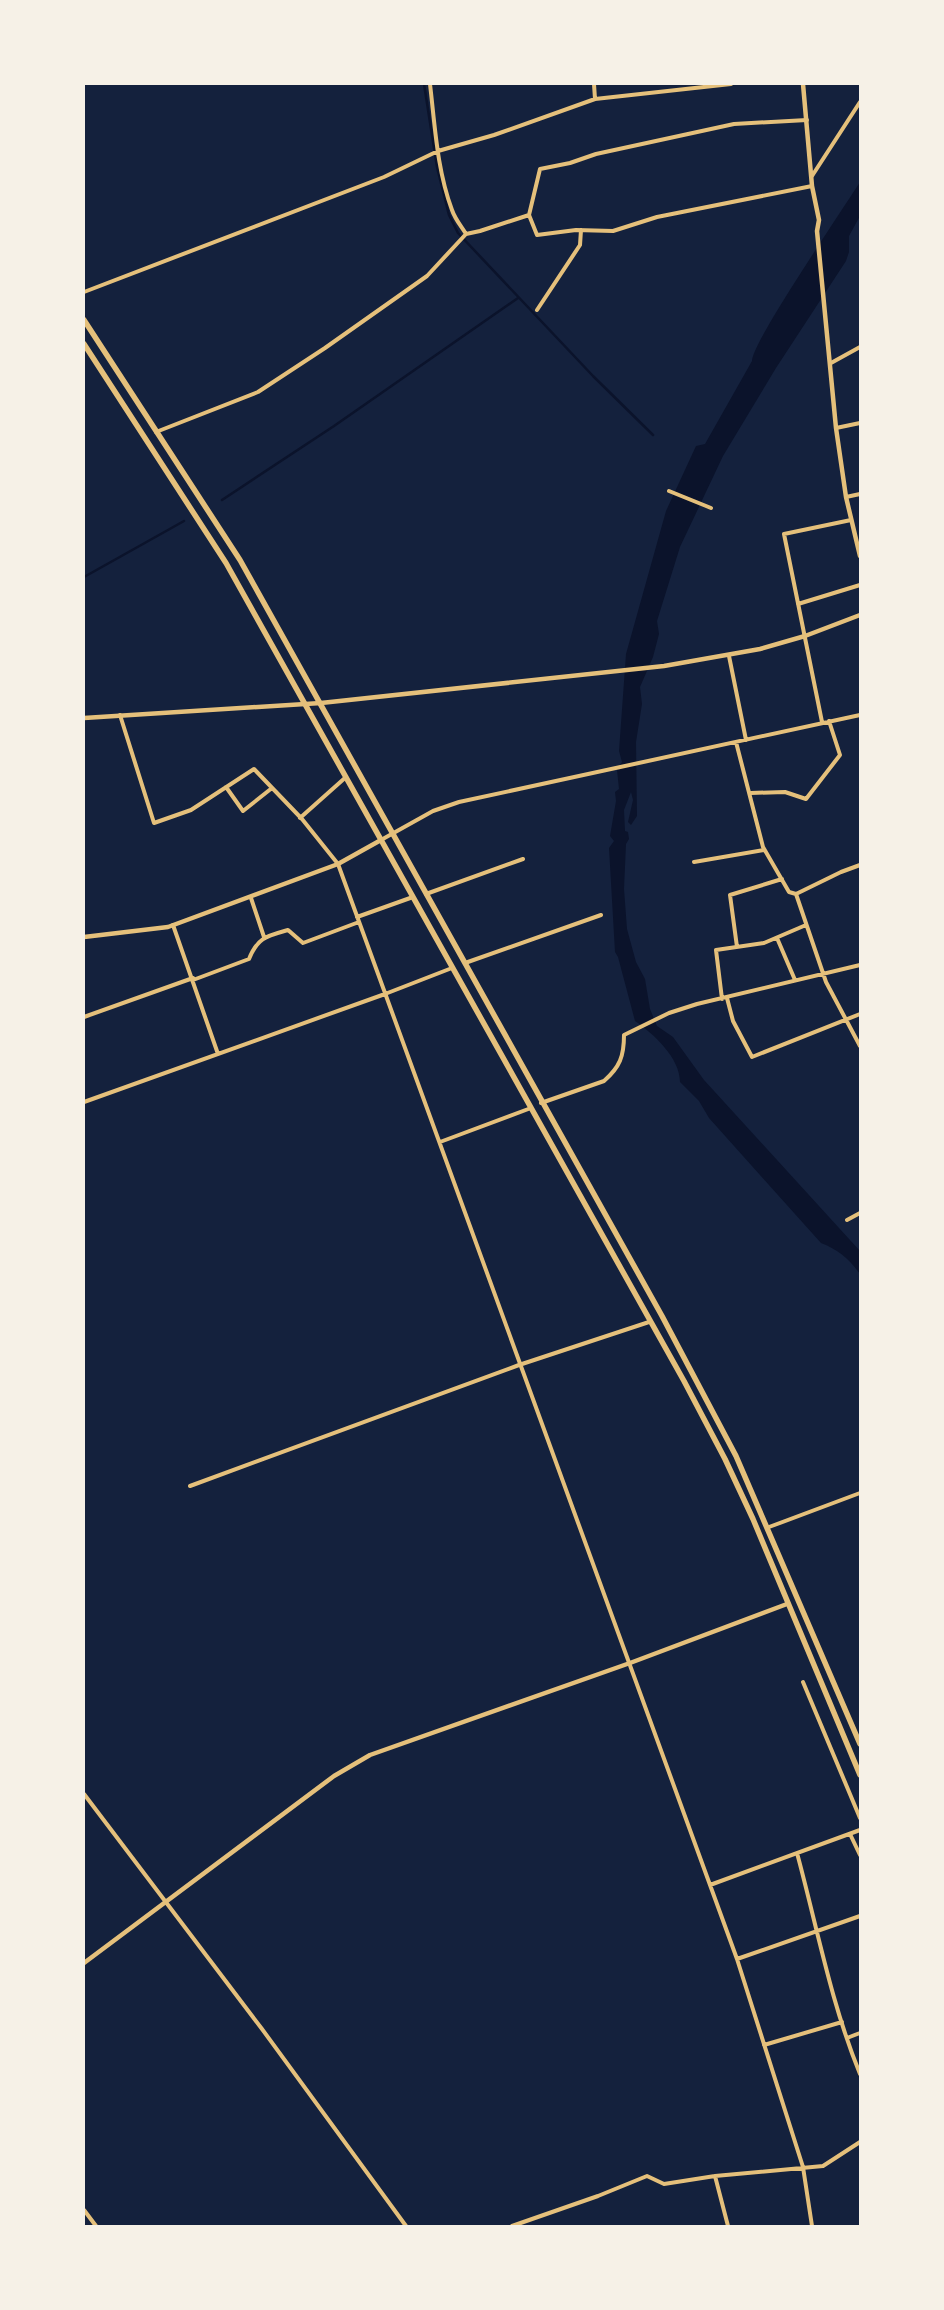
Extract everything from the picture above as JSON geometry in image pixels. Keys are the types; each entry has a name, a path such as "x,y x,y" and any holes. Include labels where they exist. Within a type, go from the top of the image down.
{"highway":[{"path":"84,320 240,560 321,703 541,1103 662,1316 736,1456 769,1527 860,1744"},
{"path":"84,344 226,562 649,1322 684,1381 725,1459 753,1519 860,1775"}],"street":[{"path":"430,84 438,151 452,212 466,234"},
{"path":"594,84 595,99"},
{"path":"84,292 384,177 438,151 494,135 595,99 731,84"},
{"path":"803,84 812,186 819,220 818,231 824,312 831,362 836,428 846,497 860,556"},
{"path":"812,176 860,102"},
{"path":"806,120 734,124 653,144 596,154 570,163 540,169 529,215 538,235 581,230 613,231 657,217 812,186"},
{"path":"156,432 258,392 325,348 427,276 466,234 480,232 529,215"},
{"path":"536,310 580,244 581,230"},
{"path":"831,362 860,347"},
{"path":"836,428 860,423"},
{"path":"669,491 709,507"},
{"path":"846,497 860,494"},
{"path":"822,722 784,534 851,520"},
{"path":"798,604 860,585"},
{"path":"84,718 321,703 664,666 729,656 805,636 860,615"},
{"path":"729,656 746,740"},
{"path":"120,715 154,823 191,810 254,769 300,818 338,864 737,1959 803,2167 812,2226"},
{"path":"84,937 173,925 251,898 338,864 433,811 459,802 860,715"},
{"path":"751,793 785,792 806,799 840,755 829,721"},
{"path":"736,742 751,793 764,850 789,892 796,894 840,872 860,865"},
{"path":"300,818 346,777"},
{"path":"226,787 243,811 272,788"},
{"path":"694,862 764,850"},
{"path":"426,894 523,859"},
{"path":"737,947 730,895 782,879"},
{"path":"796,894 824,976 860,1046"},
{"path":"84,1017 249,959 254,947 264,937 288,930 303,943 413,897"},
{"path":"251,898 264,937"},
{"path":"465,963 601,915"},
{"path":"173,925 218,1054"},
{"path":"806,925 764,944 716,950 724,999 733,1021 752,1056 860,1014"},
{"path":"777,938 795,980"},
{"path":"541,1103 604,1082 612,1075 624,1055 624,1035 669,1013 759,991 795,980 824,976 860,965"},
{"path":"84,1102 385,994 452,968"},
{"path":"440,1142 531,1108"},
{"path":"847,1220 860,1213"},
{"path":"190,1486 519,1365 649,1322"},
{"path":"769,1527 860,1493"},
{"path":"84,1963 334,1776 355,1763 787,1604"},
{"path":"803,1682 860,1818"},
{"path":"84,1794 406,2226"},
{"path":"710,1885 860,1830"},
{"path":"850,1834 860,1855"},
{"path":"797,1853 818,1932 827,1978 860,2074"},
{"path":"737,1959 860,1916"},
{"path":"764,2045 842,2022"},
{"path":"847,2038 860,2033"},
{"path":"512,2226 647,2176 664,2184 715,2176 824,2166 860,2142"},
{"path":"715,2176 728,2226"},
{"path":"84,2210 96,2226"}],"water":[{"path":"860,182 860,216 849,236 849,252 846,261 776,368 723,456 680,547 657,621 659,634 653,657 640,687 642,704 636,742 637,816 631,825 628,822 633,800 631,792 624,810 625,831 628,832 629,839 626,844 624,889 627,929 636,962 645,979 650,1009 657,1026 673,1037 704,1080 860,1251 860,1274 843,1256 821,1243 709,1118 699,1101 680,1082 676,1064 665,1047 635,1021 615,952 609,848 614,841 610,836 616,801 615,792 619,789 617,770 622,762 619,751 626,654 666,511 696,446 705,444 782,303"}],"waterway":[{"path":"424,84 437,167 449,215 458,233 593,376 653,435"},
{"path":"222,500 334,426 518,298"},
{"path":"84,577 184,521"}]}
